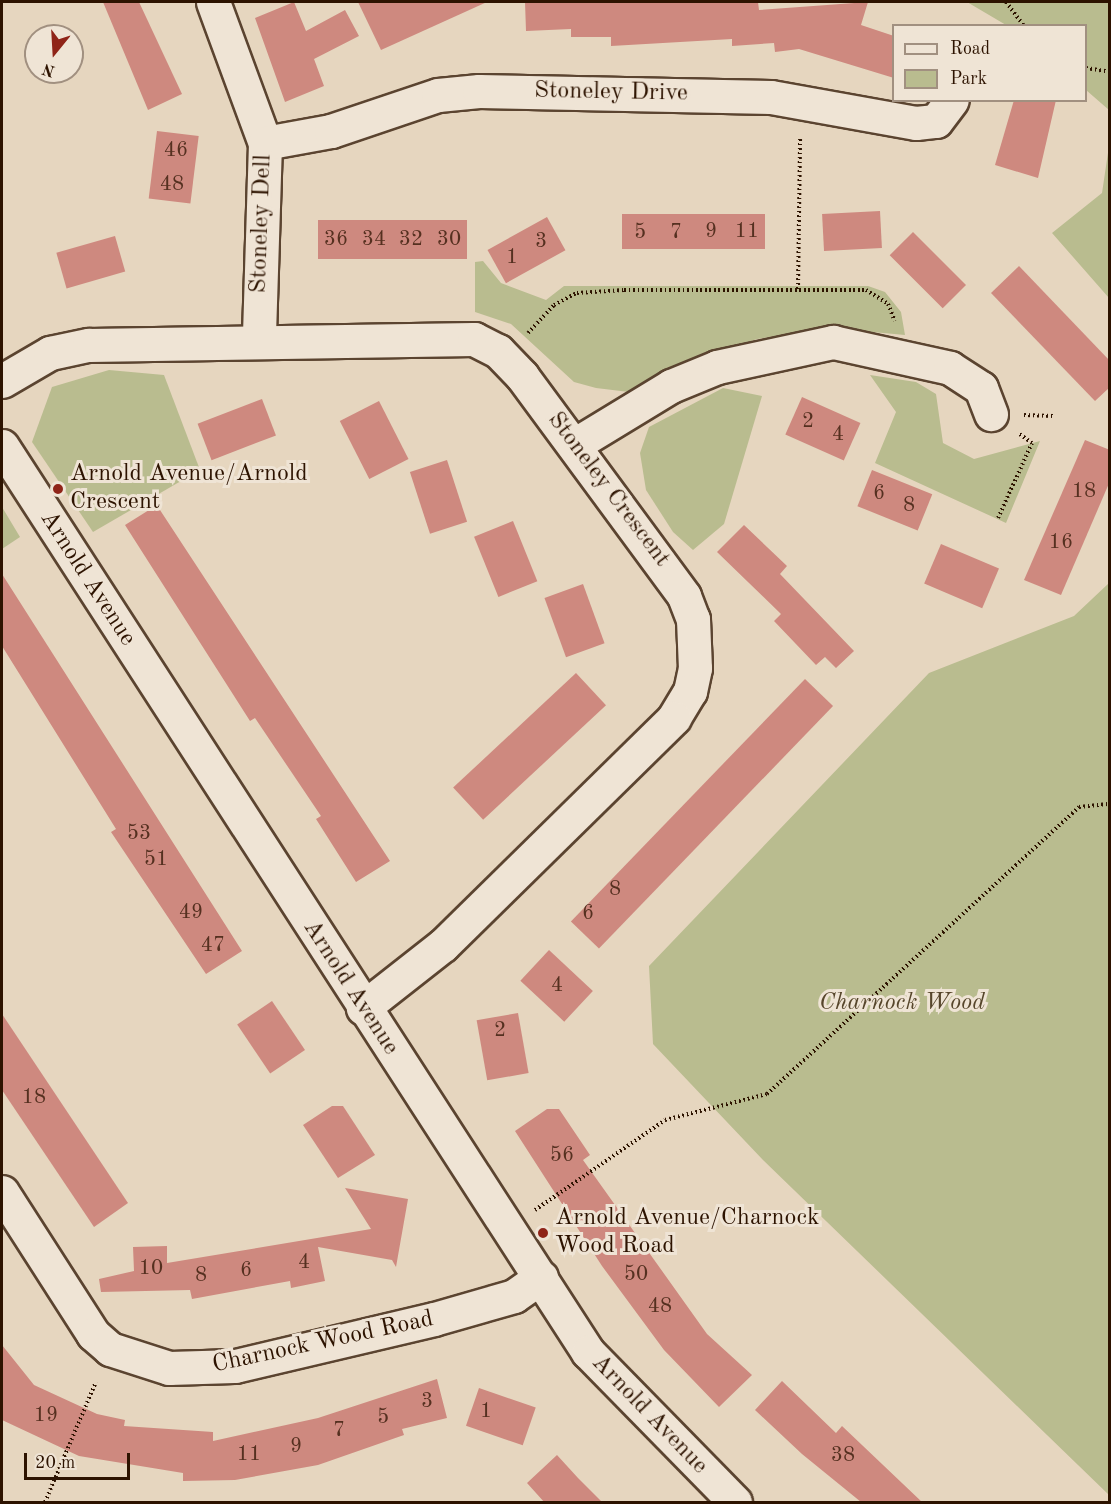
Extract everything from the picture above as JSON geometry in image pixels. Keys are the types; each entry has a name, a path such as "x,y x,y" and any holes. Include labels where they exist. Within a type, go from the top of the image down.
{"street":[{"name":"Stoneley Dell","path":"222,4 265,142 259,338"},
{"name":"Stoneley Drive","path":"265,142 331,132 438,95 480,91 800,102 916,123 936,122 951,102"},
{"name":"Stoneley Crescent","path":"2,381 50,353 89,345 259,338 450,335 474,339 505,359 574,445 684,596 696,643 690,691 674,718 443,945 363,1008"},
{"path":"574,445 671,386 717,367 833,342 889,351 950,368 981,388 991,414"},
{"name":"Arnold Avenue","path":"2,446 363,1008 608,1376 735,1503"},
{"name":"Charnock Wood Road","path":"2,1192 93,1334 110,1349 169,1368 235,1366 490,1304 541,1277"}],"path":[{"path":"1006,2 1022,24"},
{"path":"1087,68 1110,72"},
{"path":"798,289 800,102"},
{"path":"505,359 554,305 577,294 798,289 866,290 888,304 895,320 889,351"},
{"path":"991,414 1032,443 998,518"},
{"path":"508,1229 665,1120 767,1094 1078,807 1110,804"},
{"path":"45,1503 110,1349"}],"green space":[{"path":"967,2 1109,2 1109,110 1087,91 1087,24 1004,24"},
{"path":"1109,146 1109,298 1052,233 1102,193"},
{"path":"483,261 501,283 546,300 564,286 868,286 885,292 901,312 905,335 829,328 757,339 669,369 629,392 596,388 574,382 511,324 475,312 475,262"},
{"path":"109,370 164,375 200,470 93,532 32,442 52,387"},
{"path":"870,375 916,382 936,394 943,443 974,459 1040,441 1006,523 875,463 896,412"},
{"path":"723,388 762,396 724,524 693,550 673,532 646,490 640,453 649,427"},
{"path":"2,507 20,537 2,549"},
{"name":"Charnock Wood","path":"1109,583 1109,1495 763,1160 653,1044 649,966 929,673 1074,616"}],"building":[{"path":"103,2 139,2 182,94 148,110"},
{"path":"294,2 306,31 345,10 359,36 314,59 324,86 285,102 255,18"},
{"path":"358,2 487,2 381,50"},
{"path":"525,2 758,2 759,10 868,2 861,25 892,35 892,77 799,49 775,52 774,43 732,46 732,39 611,46 611,37 571,37 571,29 526,31"},
{"path":"1013,102 1056,102 1038,178 995,165"},
{"path":"157,131 199,136 190,204 149,198"},
{"path":"880,211 882,248 824,251 822,214"},
{"path":"622,214 765,214 765,249 622,249"},
{"path":"547,217 565,250 506,283 488,250"},
{"path":"318,220 467,220 467,259 318,259"},
{"path":"913,232 966,285 943,308 890,255"},
{"path":"115,236 125,272 67,288 56,253"},
{"path":"1019,266 1110,361 1110,387 1095,401 991,293"},
{"path":"802,397 860,423 844,460 785,434"},
{"path":"262,399 276,435 212,460 198,424"},
{"path":"379,401 409,459 369,479 340,421"},
{"path":"1085,440 1110,450 1110,481 1061,595 1024,580"},
{"path":"447,460 467,522 430,534 410,472"},
{"path":"872,470 932,494 918,531 857,506"},
{"path":"149,510 160,510 390,861 356,882 316,819 321,816 255,718 250,721 125,525"},
{"path":"513,521 537,581 498,597 474,537"},
{"path":"744,525 787,566 780,574 854,651 836,668 825,657 816,665 774,621 781,614 717,552"},
{"path":"941,544 999,569 982,608 924,584"},
{"path":"2,574 242,951 206,974 111,832 116,829 2,646"},
{"path":"583,584 605,643 566,657 544,598"},
{"path":"576,673 606,705 483,820 453,788"},
{"path":"805,679 833,706 599,949 571,921"},
{"path":"549,950 593,991 564,1022 520,981"},
{"path":"272,1001 305,1050 270,1073 237,1024"},
{"path":"518,1013 529,1073 487,1080 477,1020"},
{"path":"2,1014 128,1203 94,1227 2,1090"},
{"path":"332,1106 343,1106 375,1155 338,1178 303,1125"},
{"path":"547,1109 559,1109 590,1155 583,1160 707,1334 752,1375 719,1407 664,1350 602,1266 515,1131"},
{"path":"345,1188 408,1199 396,1267 392,1260 318,1247 325,1281 291,1288 290,1281 192,1299 190,1290 101,1292 99,1279 134,1271 133,1247 167,1246 167,1263 371,1229"},
{"path":"2,1345 34,1385 97,1414 125,1420 124,1426 213,1432 213,1441 318,1418 437,1379 447,1418 402,1429 404,1435 318,1465 235,1480 183,1481 183,1473 79,1456 2,1420"},
{"path":"782,1381 836,1433 842,1426 923,1503 861,1502 802,1454 755,1410"},
{"path":"479,1388 536,1408 523,1445 466,1426"},
{"path":"557,1455 603,1503 545,1503 527,1483"}],"place":[{"name":"Arnold Avenue/Arnold Crescent","path":"58,489"},
{"name":"Arnold Avenue/Charnock Wood Road","path":"543,1233"}]}
